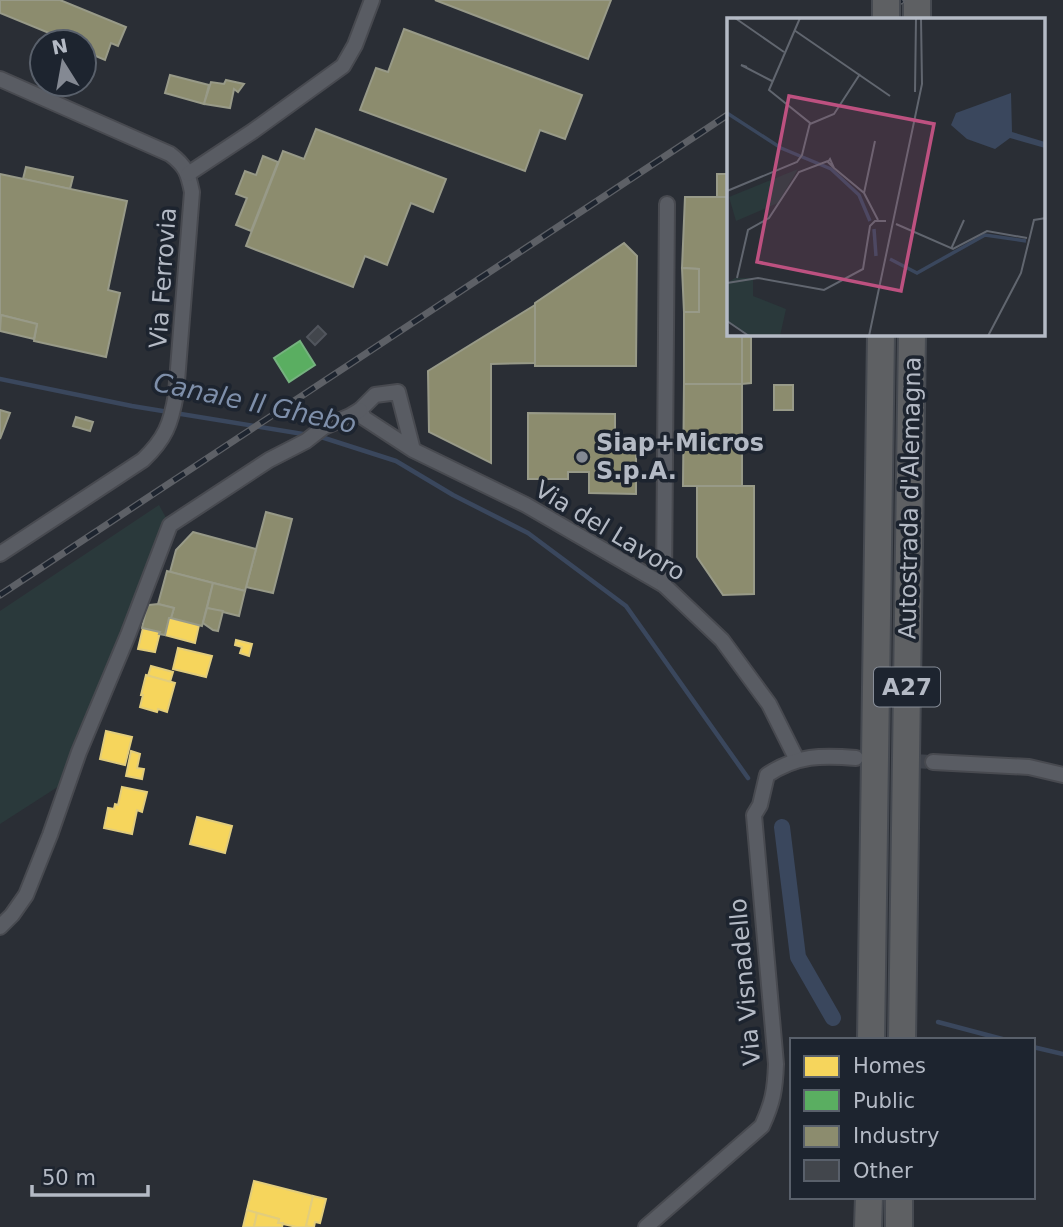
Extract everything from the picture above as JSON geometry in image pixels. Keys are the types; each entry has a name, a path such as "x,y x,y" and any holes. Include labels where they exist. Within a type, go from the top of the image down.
{"highway":[{"path":"886,18 887,0"},
{"path":"917,0 917,18"},
{"name":"Autostrada d'Alemagna","path":"871,1038 881,336"},
{"name":"Autostrada d'Alemagna","path":"902,1038 912,336"},
{"path":"868,1227 869,1199"},
{"path":"899,1199 899,1227"}],"street":[{"path":"188,174 343,66 355,46 372,0"},
{"name":"Via Ferrovia","path":"0,79 170,154 181,162 188,174 192,192 174,405 170,423 154,449 143,460 0,554"},
{"path":"663,585 667,204"},
{"path":"0,927 26,895 79,752 170,525 269,460 306,441 324,427 360,410 375,395 398,392 413,450"},
{"name":"Via del Lavoro","path":"360,410 364,418 413,450 526,505 663,585 722,640 769,704 797,760"},
{"name":"Via Visnadello","path":"646,1227 762,1126 770,1109 775,1090 776,1064 754,815 760,805 767,775 797,760 825,755 856,758"},
{"path":"933,761 1029,767 1063,775"}],"shaded area":[{"path":"159,505 170,525 70,779 0,824 0,611"}],"building: Homes":[{"path":"169,618 199,625 195,643 165,635"},
{"path":"143,628 160,632 155,652 138,649"},
{"path":"236,640 252,644 249,656 240,653 242,647 235,645"},
{"path":"178,648 212,656 206,677 173,669"},
{"path":"151,666 173,672 170,682 148,676"},
{"path":"146,675 175,683 167,712 140,707"},
{"path":"106,731 132,737 125,765 100,759"},
{"path":"131,751 140,754 137,768 144,769 142,779 126,776"},
{"path":"122,787 147,792 142,812 137,810 132,834 104,828 108,808 114,809 115,804 118,805"},
{"path":"197,817 232,826 225,853 190,844"},
{"path":"254,1181 313,1196 306,1227 278,1223 279,1219 247,1210"},
{"path":"313,1196 326,1199 320,1223 315,1222 314,1227 311,1227 306,1226"},
{"path":"247,1210 257,1213 254,1227 243,1227"},
{"path":"257,1213 279,1219 278,1223 283,1223 282,1227 254,1227"}],"building: Public":[{"path":"300,341 315,365 289,382 274,358"}],"building: Industry":[{"path":"0,0 60,0 126,27 118,46 111,43 105,60 98,57 98,28 37,28 0,13"},
{"path":"435,0 611,0 588,59"},
{"path":"404,29 582,95 565,139 540,130 525,171 360,110 376,68 388,72"},
{"path":"170,75 209,85 204,104 165,93"},
{"path":"226,80 244,84 238,92 234,89 230,108 204,104 211,82 224,84"},
{"path":"316,129 446,179 433,212 411,203 387,265 365,256 353,287 246,246 283,151 304,159"},
{"path":"263,156 278,162 251,231 236,225 247,198 236,194 245,171 256,175"},
{"path":"26,167 73,177 70,189 23,179"},
{"path":"0,174 127,201 108,290 120,293 106,357 34,341 37,324 1,315 0,319"},
{"path":"717,174 727,174 727,197 717,198"},
{"path":"685,197 727,197 727,336 742,336 742,384 684,384 684,312 699,312 699,269 682,268"},
{"path":"624,243 637,256 636,366 535,366 535,303"},
{"path":"682,268 699,269 699,312 684,312"},
{"path":"535,305 535,363 491,364 491,463 429,432 428,371"},
{"path":"1,315 37,324 34,339 0,331"},
{"path":"742,336 751,336 751,383 742,384"},
{"path":"684,384 742,384 742,486 683,486"},
{"path":"774,385 793,385 793,410 774,410"},
{"path":"0,410 10,413 0,439"},
{"name":"Siap+Micros S.p.A.","path":"528,413 615,414 615,446 636,447 636,494 589,493 589,472 568,472 568,479 528,479"},
{"path":"76,417 93,422 90,431 73,426"},
{"path":"697,486 754,486 754,594 723,595 697,557"},
{"path":"266,512 292,519 273,593 246,587"},
{"path":"193,532 256,549 245,591 170,572 176,550"},
{"path":"167,571 213,583 202,626 171,618 174,608 158,604"},
{"path":"213,583 245,591 239,616 207,608"},
{"path":"158,604 174,608 165,635 142,628 147,606"},
{"path":"207,608 223,611 218,631 203,623"}],"building: Other":[{"path":"318,326 326,334 315,345 307,337"}],"waterway":[{"name":"Canale Il Ghebo","path":"0,379 132,406 309,435"},
{"name":"Canale Il Ghebo","path":"318,436 396,461 453,495 528,533 626,606 748,778"},
{"name":"Canale Il Ghebo","path":"782,827 798,957 833,1018"},
{"name":"Canale Il Ghebo","path":"938,1022 998,1038"},
{"name":"Canale Il Ghebo","path":"1035,1047 1063,1054"}],"tunnel":[{"path":"871,759 933,762"}],"railway":[{"path":"875,18 902,0"},
{"path":"0,595 727,115"}],"place":[{"name":"Siap+Micros S.p.A.","path":"582,457"}]}
